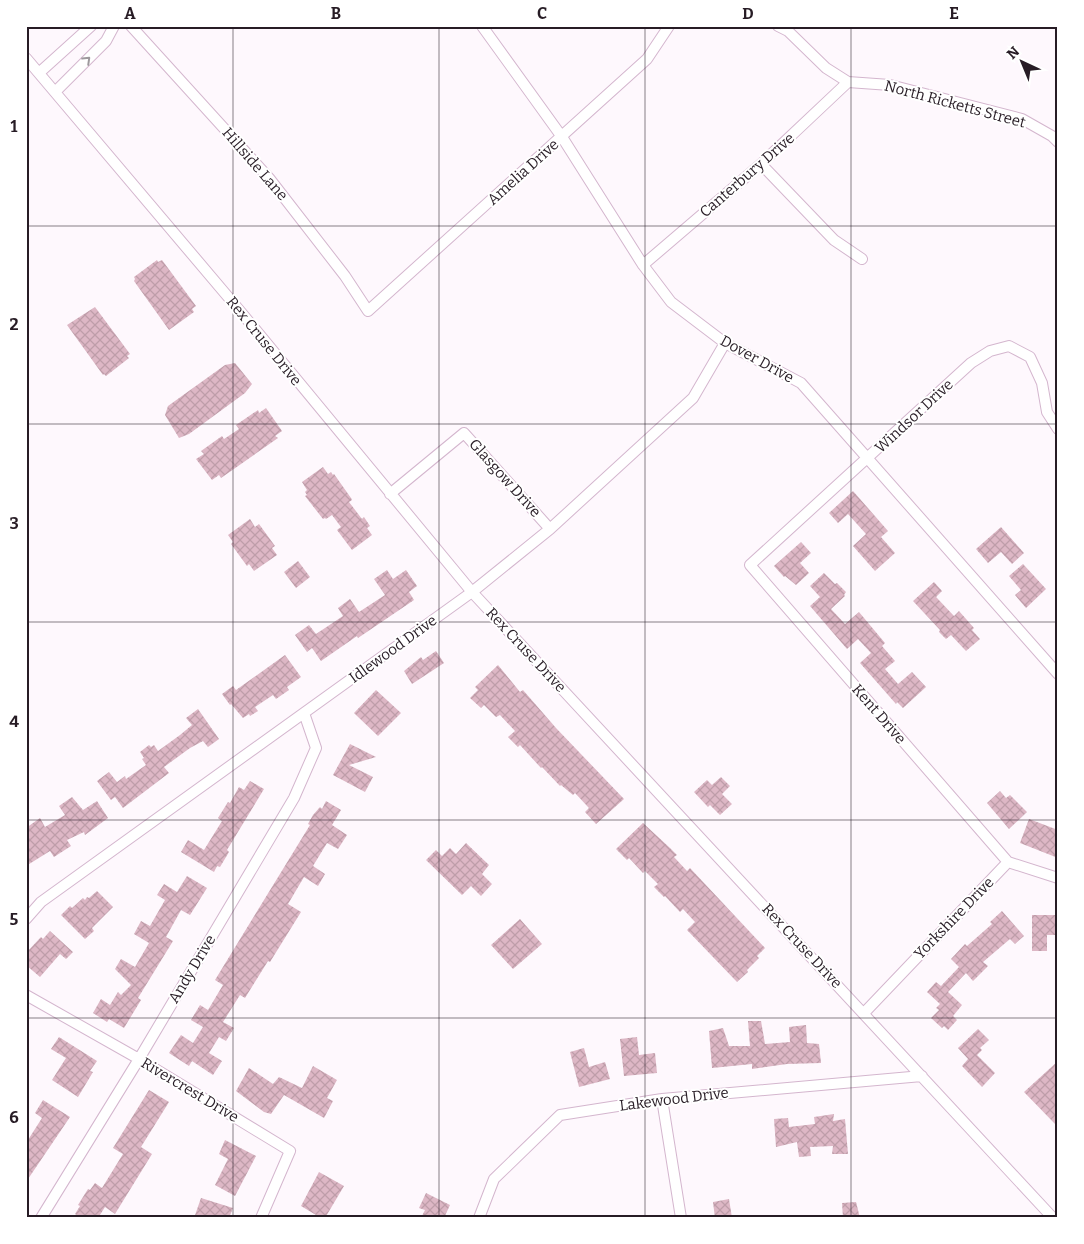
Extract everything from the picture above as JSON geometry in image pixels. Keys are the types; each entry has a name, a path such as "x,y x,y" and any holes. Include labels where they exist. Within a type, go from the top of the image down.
{"street":[{"path":"40,72 91,26"},
{"path":"56,91 106,41 114,26"},
{"name":"Hillside Lane","path":"131,26 269,178 345,276 368,311"},
{"name":"Dover Drive","path":"482,26 562,137 642,265 672,302 725,342 801,383 1058,674"},
{"name":"Amelia Drive","path":"368,311 647,59 669,26"},
{"name":"North Ricketts Street","path":"778,26 788,31 826,68 848,82 890,85 1022,119 1052,136 1058,142"},
{"name":"Rex Cruse Drive","path":"26,58 40,72 246,318 472,592 1053,1218"},
{"name":"Canterbury Drive","path":"642,265 761,164 848,82"},
{"path":"761,164 834,240 862,259"},
{"name":"Idlewood Drive","path":"26,919 41,902 472,592 550,529 693,398 725,342"},
{"name":"Windsor Drive","path":"750,565 971,363 990,351 1009,346 1030,358 1042,383 1047,412 1058,429"},
{"name":"Glasgow Drive","path":"390,494 464,433 550,529"},
{"name":"Kent Drive","path":"750,565 1008,862"},
{"name":"Andy Drive","path":"41,1218 139,1059 294,798 316,748 304,713"},
{"path":"1008,862 1058,878"},
{"name":"Yorkshire Drive","path":"864,1013 1008,862"},
{"name":"Rivercrest Drive","path":"26,995 139,1059 290,1151 261,1218"},
{"name":"Lakewood Drive","path":"479,1218 494,1179 560,1115 662,1099 922,1076"},
{"path":"662,1099 681,1218"}],"building":[{"path":"157,260 158,262 162,260 196,306 192,309 194,312 169,330 134,281 134,277"},
{"path":"95,307 130,354 127,356 129,358 106,376 103,375 67,325"},
{"path":"235,363 252,384 245,393 189,434 179,438 165,415 168,406 225,365"},
{"path":"266,408 282,431 275,436 278,438 221,478 219,475 212,480 196,459 204,454 201,451 222,436 224,439 239,429 236,425 258,410 259,413"},
{"path":"323,467 328,474 331,472 334,474 351,498 352,500 349,502 370,526 367,528 372,535 352,550 337,530 341,527 332,515 323,519 305,496 307,495 305,492 307,490 302,482"},
{"path":"853,491 888,531 881,537 895,553 875,571 853,546 866,534 848,514 838,523 829,513"},
{"path":"250,519 255,527 259,524 275,546 272,548 277,555 254,571 249,564 247,566 231,544 233,542 228,535"},
{"path":"1001,527 1024,553 1012,564 1001,552 988,563 976,549"},
{"path":"801,542 811,553 800,563 809,573 796,585 784,577 774,566"},
{"path":"298,561 310,577 296,588 284,572"},
{"path":"1023,564 1046,589 1026,608 1015,595 1021,590 1009,576"},
{"path":"387,570 393,579 406,570 417,586 409,592 414,600 321,661 312,648 307,652 295,635 309,625 316,634 343,616 338,608 350,599 359,612 385,595 374,579"},
{"path":"824,573 846,592 845,596 831,609 845,624 859,612 885,643 882,646 895,661 885,669 898,684 912,672 926,687 903,708 897,702 896,704 860,663 871,653 858,639 847,649 810,606 820,597 810,586"},
{"path":"934,582 942,591 936,597 954,616 959,611 974,628 972,630 980,639 966,651 951,635 946,639 913,601"},
{"path":"436,651 444,663 412,684 404,671 421,657 423,660"},
{"path":"285,655 301,677 287,687 289,690 276,699 273,695 255,707 258,711 243,718 222,694 233,686 236,690"},
{"path":"498,665 520,692 523,690 556,728 624,799 596,824 585,812 589,808 575,793 573,795 560,786 520,745 518,747 508,737 515,731 500,715 496,717 484,705 481,708 470,698 478,690 475,687"},
{"path":"376,690 401,713 378,736 354,713"},
{"path":"198,709 219,739 208,747 203,741 190,748 164,767 169,773 123,808 115,797 111,800 97,781 109,772 117,782 125,776 126,779 146,765 140,752 149,745 151,747 154,745 158,751 180,735 192,725 186,718"},
{"path":"350,744 376,757 349,765 373,777 365,792 333,775"},
{"path":"721,777 730,786 722,794 732,804 720,815 710,805 708,807 694,792 707,780 712,785"},
{"path":"250,781 264,789 227,850 229,852 220,867 217,866 214,872 181,852 188,840 204,850 222,821 218,818 228,802 230,803 239,787 244,790"},
{"path":"1000,791 1006,798 1010,795 1027,812 1009,829 987,803"},
{"path":"72,797 83,810 97,801 108,818 85,835 84,832 67,840 71,846 54,857 50,851 26,866 26,828 40,818 45,827 65,815 59,806"},
{"path":"326,801 341,810 332,825 347,835 338,849 327,843 313,866 325,874 318,886 304,877 288,904 301,912 245,998 240,995 223,1022 234,1028 226,1041 219,1037 209,1053 222,1061 213,1075 192,1061 189,1066 169,1053 181,1035 193,1043 203,1027 191,1020 200,1005 208,1010 223,985 215,980 310,825 308,824 313,815 320,807 322,809"},
{"path":"1029,819 1058,830 1058,858 1020,843"},
{"path":"643,823 677,855 674,857 687,871 690,868 765,948 757,956 759,958 747,970 748,972 737,982 687,930 695,922 683,909 680,912 654,887 658,884 645,871 643,873 629,858 627,860 616,849"},
{"path":"466,843 489,865 482,874 492,884 481,896 471,886 462,895 426,860 436,850 442,856 450,848 456,854"},
{"path":"187,876 207,888 190,915 181,910 166,937 173,941 138,998 141,1000 124,1028 109,1019 107,1022 93,1013 101,999 110,1005 118,992 121,995 131,985 115,969 121,959 135,967 149,943 134,934 141,921 150,926 165,900 157,895 164,884 177,892"},
{"path":"97,891 113,907 92,928 94,931 85,939 61,915 70,906 72,908 83,898 85,900 87,897 89,898"},
{"path":"1002,911 1024,936 1015,944 1010,939 983,962 988,966 973,981 966,973 948,992 962,1005 953,1016 957,1020 948,1030 944,1026 942,1028 931,1018 939,1010 936,1008 940,1004 927,992 936,982 941,986 959,967 951,959 965,944 967,946 992,924 990,922"},
{"path":"1032,915 1058,915 1058,935 1047,935 1047,951 1032,951"},
{"path":"520,919 542,944 513,969 491,945"},
{"path":"50,931 73,952 66,959 60,954 40,977 26,965 26,953 41,937 43,939"},
{"path":"748,1021 761,1021 765,1044 790,1042 789,1027 806,1025 807,1043 819,1044 821,1063 787,1064 752,1069 752,1064 712,1068 709,1031 723,1028 729,1046 750,1046"},
{"path":"978,1029 989,1040 980,1048 982,1050 977,1055 995,1073 982,1087 962,1066 968,1059 958,1048"},
{"path":"59,1037 97,1061 90,1071 93,1072 78,1097 52,1080 66,1058 51,1049"},
{"path":"637,1037 639,1055 655,1053 657,1073 624,1076 620,1039"},
{"path":"584,1048 589,1067 605,1062 610,1079 579,1087 570,1052"},
{"path":"1058,1061 1058,1127 1024,1092"},
{"path":"313,1066 337,1080 327,1098 333,1101 324,1118 284,1095 271,1114 264,1112 236,1091 249,1068 273,1084 279,1077 302,1088"},
{"path":"149,1090 169,1102 141,1147 152,1154 115,1214 105,1207 98,1218 81,1218 75,1214 80,1206 78,1205 88,1189 90,1190 95,1183 102,1188 123,1154 113,1148"},
{"path":"43,1100 70,1117 26,1182 26,1143 42,1118 35,1113"},
{"path":"834,1114 833,1121 845,1119 848,1154 832,1154 833,1146 810,1147 811,1156 799,1157 797,1142 776,1147 774,1119 788,1118 789,1127 815,1124 814,1117"},
{"path":"225,1140 256,1156 235,1196 215,1185 228,1159 219,1154"},
{"path":"319,1172 344,1186 325,1218 321,1218 301,1206"},
{"path":"426,1193 450,1205 444,1218 421,1218 425,1210 419,1208"},
{"path":"201,1198 233,1208 229,1218 194,1218"},
{"path":"729,1199 732,1218 715,1218 713,1202"},
{"path":"856,1202 860,1218 843,1218 842,1203"}]}
